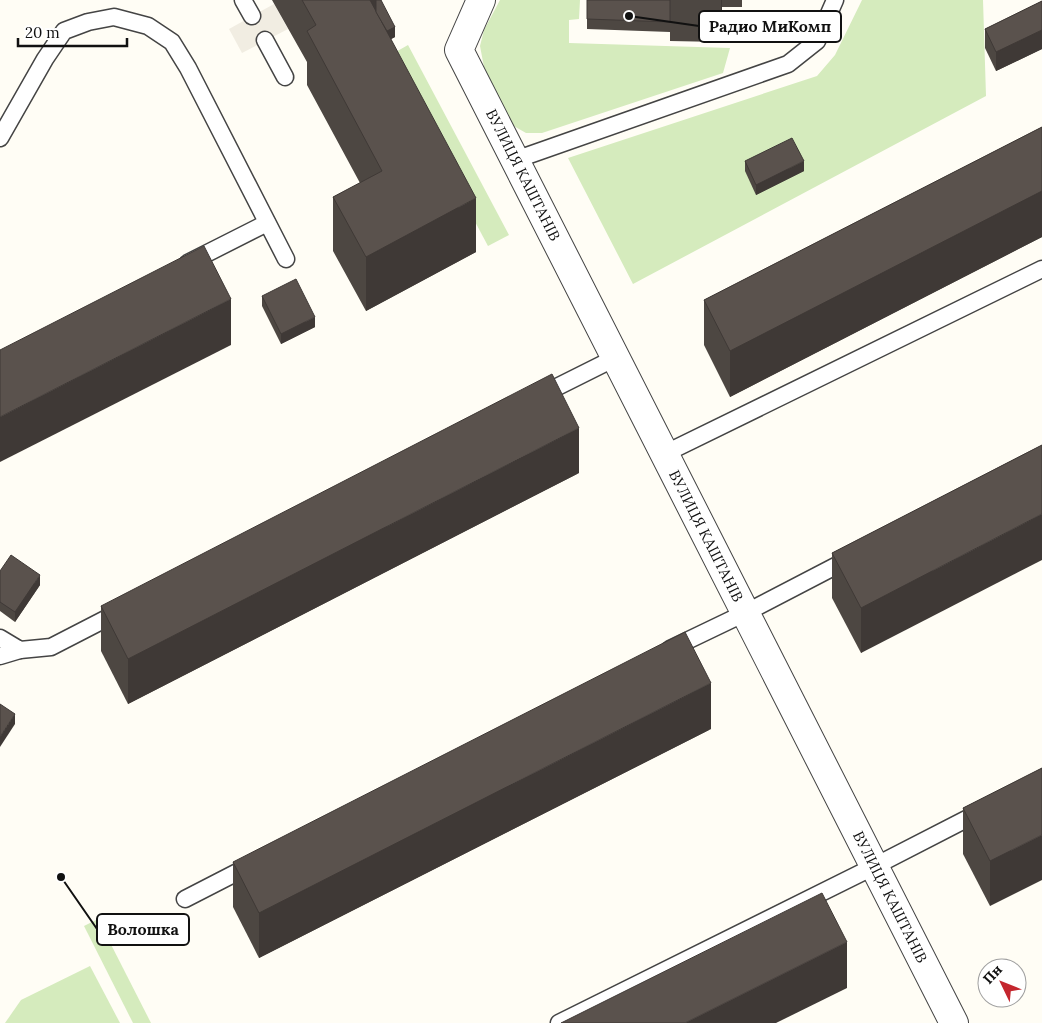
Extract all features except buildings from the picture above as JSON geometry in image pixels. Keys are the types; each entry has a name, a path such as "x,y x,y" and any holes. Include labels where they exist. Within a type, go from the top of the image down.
{"street":[{"name":"ВУЛИЦЯ КАШТАНІВ","path":"481,0 459,50 954,1023"}],"lane":[{"path":"243,0 252,16"},
{"path":"515,160 788,64 817,41 835,0"},
{"path":"0,138 45,59 64,31 88,22 114,16 148,26 172,42 188,68 286,259"},
{"path":"265,40 285,77"},
{"path":"171,272 267,223"},
{"path":"664,454 1042,269"},
{"path":"528,402 615,358"},
{"path":"654,657 745,613 868,549"},
{"path":"0,656 20,650 52,647 130,606"},
{"path":"0,638 20,650"},
{"path":"559,1023 875,866 999,802"},
{"path":"185,899 266,857"}],"green space":[{"path":"500,0 580,0 579,19 569,20 569,43 730,48 723,73 542,133 526,133 512,125 484,67 480,46 484,30"},
{"path":"862,0 983,0 986,96 633,284 568,158 817,76 835,55"},
{"path":"408,45 509,235 488,246 387,57"},
{"path":"98,919 151,1023 133,1023 84,926"},
{"path":"90,966 120,1023 5,1023 21,1000"}],"shaded area":[{"path":"274,4 288,29 242,53 229,29"}],"place":[{"name":"Радио МиКомп","path":"629,16"},
{"name":"Волошка","path":"61,877"}]}
